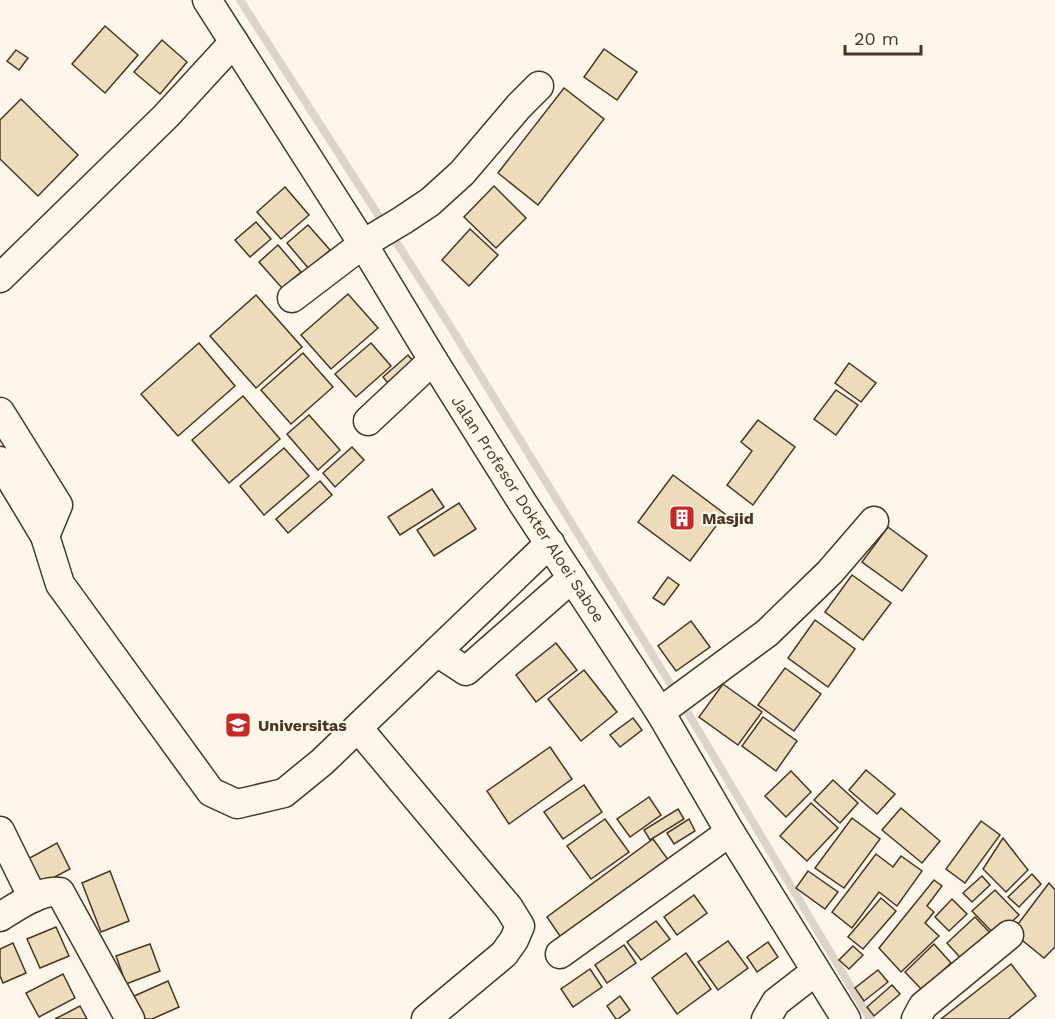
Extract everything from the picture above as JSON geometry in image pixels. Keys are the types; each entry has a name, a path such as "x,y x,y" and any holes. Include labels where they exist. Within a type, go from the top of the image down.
{"street":[{"name":"Jalan Profesor Dokter Aloei Saboe","path":"207,0 369,240 433,360 572,578 672,704 730,832 846,1019"},
{"path":"0,278 166,116 234,42"},
{"path":"292,298 369,240 430,202 462,173 539,86"},
{"path":"369,421 433,360"},
{"path":"0,412 58,505 45,536"},
{"path":"0,461 45,536 60,584 211,792 237,804 284,793 322,762 550,543"},
{"path":"672,704 767,633 830,572 874,521"},
{"path":"437,652 466,671 572,578"},
{"path":"358,728 509,908 520,926 504,954 426,1019"},
{"path":"0,831 33,898"},
{"path":"560,954 730,832"},
{"path":"0,916 33,898 60,892 130,1019"},
{"path":"916,1019 923,1006 1009,935"},
{"path":"765,1019 776,1002 816,971"}],"building":[{"path":"105,26 138,55 105,93 72,64"},
{"path":"162,40 187,62 160,94 134,72"},
{"path":"604,49 637,72 617,100 584,77"},
{"path":"16,50 28,58 19,70 7,61"},
{"path":"564,88 604,119 538,205 498,173"},
{"path":"21,99 78,155 38,196 0,159 0,120"},
{"path":"494,186 526,218 496,248 464,217"},
{"path":"285,187 309,215 281,239 257,212"},
{"path":"256,222 271,239 250,257 235,240"},
{"path":"308,225 330,250 309,269 287,243"},
{"path":"470,229 498,255 469,286 442,260"},
{"path":"278,245 301,272 282,288 259,262"},
{"path":"348,294 378,328 331,369 301,335"},
{"path":"256,295 302,347 256,388 210,336"},
{"path":"199,343 235,386 178,436 141,394"},
{"path":"371,343 391,366 356,397 335,374"},
{"path":"303,353 333,387 291,424 261,390"},
{"path":"408,355 419,368 394,390 383,377"},
{"path":"849,363 876,383 861,402 835,383"},
{"path":"836,390 858,405 836,435 814,419"},
{"path":"243,396 280,439 229,483 192,440"},
{"path":"309,415 340,450 318,470 287,434"},
{"path":"758,420 795,447 753,505 727,485 752,451 741,442"},
{"path":"352,447 364,460 335,487 323,473"},
{"path":"284,448 309,476 264,515 240,486"},
{"name":"Masjid","path":"673,475 725,514 690,561 638,522"},
{"path":"320,481 332,495 288,533 276,519"},
{"path":"432,489 444,507 400,535 388,517"},
{"path":"459,503 476,529 434,556 417,530"},
{"path":"888,527 927,556 902,591 862,562"},
{"path":"852,575 891,603 863,640 825,612"},
{"path":"668,577 679,585 664,605 653,598"},
{"path":"815,620 855,649 828,687 788,658"},
{"path":"691,621 710,647 676,671 658,646"},
{"path":"556,643 577,670 536,702 516,675"},
{"path":"785,668 821,694 794,731 758,705"},
{"path":"584,670 617,712 581,741 548,699"},
{"path":"723,684 762,712 738,745 699,717"},
{"path":"763,717 797,741 776,771 742,746"},
{"path":"633,718 642,730 620,747 610,735"},
{"path":"550,747 572,779 509,824 487,791"},
{"path":"866,770 895,794 877,814 849,790"},
{"path":"791,771 811,792 786,817 765,796"},
{"path":"833,780 858,803 840,823 814,800"},
{"path":"584,785 602,812 563,839 544,812"},
{"path":"649,797 661,815 630,837 617,819"},
{"path":"811,803 838,828 807,861 780,836"},
{"path":"901,808 940,841 922,863 882,830"},
{"path":"678,809 684,819 650,840 644,830"},
{"path":"852,818 880,839 844,888 815,868"},
{"path":"605,819 629,852 591,879 567,846"},
{"path":"689,819 695,831 674,844 667,833"},
{"path":"981,821 1000,835 965,883 946,869"},
{"path":"1003,838 1028,870 1006,892 983,869"},
{"path":"653,839 669,861 562,939 547,917"},
{"path":"57,843 70,869 30,890 17,865"},
{"path":"876,854 893,867 901,856 922,871 897,906 879,892 852,928 832,912"},
{"path":"110,871 129,921 101,932 82,883"},
{"path":"808,871 838,892 825,909 796,888"},
{"path":"1032,874 1041,884 1019,907 1008,897"},
{"path":"982,876 990,885 972,902 963,893"},
{"path":"934,880 942,886 927,906 934,912 925,923 939,936 901,972 879,948"},
{"path":"1049,883 1055,890 1055,947 1044,958 1012,932"},
{"path":"995,890 1019,915 996,936 972,911"},
{"path":"694,895 707,913 677,935 664,917"},
{"path":"881,898 896,911 863,949 848,937"},
{"path":"952,899 967,914 949,931 935,917"},
{"path":"975,917 994,937 966,964 947,943"},
{"path":"656,921 670,939 641,960 627,942"},
{"path":"56,927 69,956 40,968 27,939"},
{"path":"728,941 748,968 718,990 698,962"},
{"path":"768,942 778,957 757,972 747,957"},
{"path":"13,943 26,973 3,983 0,976 0,949"},
{"path":"150,944 160,971 126,984 116,956"},
{"path":"934,944 951,963 922,990 905,972"},
{"path":"624,945 636,963 607,983 595,965"},
{"path":"853,946 863,955 849,969 839,960"},
{"path":"686,953 711,989 677,1014 652,978"},
{"path":"1011,964 1036,996 1008,1019 941,1019"},
{"path":"590,969 602,987 573,1007 561,989"},
{"path":"878,970 888,982 864,1001 855,988"},
{"path":"63,974 75,998 39,1017 26,993"},
{"path":"168,981 179,1007 152,1019 141,1019 132,997"},
{"path":"892,985 900,994 874,1016 867,1007"},
{"path":"620,996 630,1010 616,1019 607,1006"},
{"path":"80,1006 87,1019 55,1019"}],"waterway":[{"path":"240,0 384,224"},
{"path":"391,234 676,693"},
{"path":"682,703 870,1019"}],"place":[{"name":"Masjid","path":"682,518"},
{"name":"Universitas","path":"238,725"}]}
